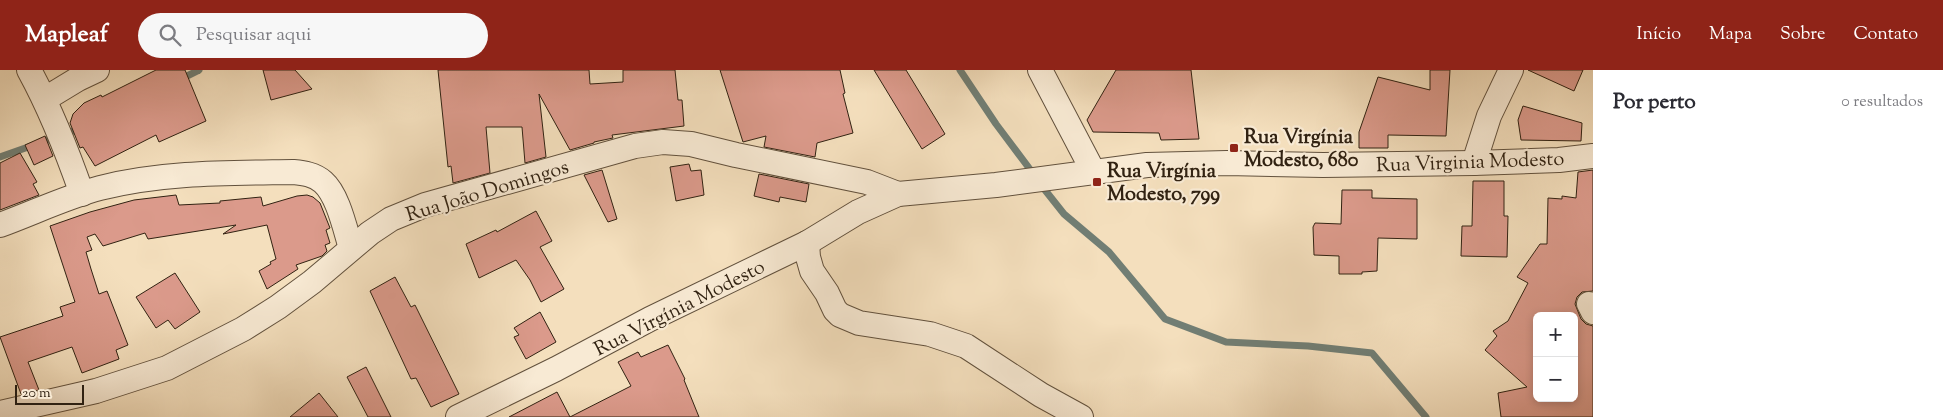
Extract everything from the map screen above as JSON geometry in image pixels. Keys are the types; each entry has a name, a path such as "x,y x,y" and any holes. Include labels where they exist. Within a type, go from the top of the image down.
{"street":[{"path":"29,70 45,99 61,135 82,194"},
{"path":"45,99 97,70"},
{"path":"1040,70 1093,172"},
{"path":"1474,163 1489,116 1511,70"},
{"name":"Rua João Domingos","path":"0,413 96,391 167,368 243,330 278,307 312,282 351,248 391,219 425,205 635,146 663,142 691,144 867,182 898,194"},
{"name":"Rua Virginia Modesto","path":"898,194 996,185 1146,165 1175,163 1322,165 1474,163 1559,160 1593,156"},
{"path":"0,225 99,188 173,176 293,172 311,174 323,182 332,195 351,248"},
{"name":"Rua Virgínia Modesto","path":"458,417 556,369 650,319 807,243 858,212 898,194"},
{"path":"807,243 812,271 827,293 835,310 840,315 859,323 930,334 966,346 1041,395 1081,417"}],"building":[{"path":"156,70 185,70 206,121 159,142 156,135 95,166 83,147 80,148 70,123 73,114 84,103 101,95 102,97"},
{"path":"263,70 295,70 312,89 271,100"},
{"path":"438,70 589,70 590,84 623,82 623,70 675,70 678,100 682,100 684,126 612,135 613,138 570,150 539,94 546,157 525,163 522,127 486,127 490,173 453,183 451,166 448,167"},
{"path":"720,70 840,70 845,93 843,94 853,133 817,143 815,157 764,147 766,136 743,142"},
{"path":"874,70 906,70 945,134 922,149"},
{"path":"1116,70 1191,70 1199,139 1161,140 1159,133 1093,132 1087,120"},
{"path":"1430,70 1450,70 1446,136 1388,135 1388,148 1359,148 1359,132 1378,77 1430,90"},
{"path":"1528,70 1583,70 1574,91"},
{"path":"1523,106 1582,123 1581,141 1521,140 1518,120"},
{"path":"45,136 53,156 34,165 25,145"},
{"path":"20,153 37,182 33,184 39,195 0,210 0,163"},
{"path":"689,164 691,171 701,170 704,195 676,201 670,167"},
{"path":"602,170 617,219 608,222 584,175"},
{"path":"1593,170 1593,291 1582,292 1577,297 1575,304 1581,319 1586,324 1593,326 1593,417 1501,417 1498,393 1527,387 1485,350 1497,336 1493,331 1508,321 1528,283 1517,277 1540,244 1547,244 1548,198 1562,199 1562,196 1576,198 1578,172"},
{"path":"759,174 809,184 806,202 780,197 779,202 754,196"},
{"path":"1473,181 1504,181 1504,216 1508,216 1507,257 1461,256 1462,226 1472,226"},
{"path":"1342,190 1372,190 1372,198 1417,199 1417,239 1378,238 1377,271 1362,272 1362,274 1339,274 1339,256 1314,255 1313,227 1315,223 1341,224"},
{"path":"176,195 179,205 220,203 220,201 261,197 263,206 307,195 320,203 330,228 326,230 330,243 325,245 327,251 322,256 296,265 298,269 267,289 259,271 276,259 267,225 223,234 236,225 148,239 145,233 103,246 95,234 87,237 92,250 86,252 99,294 107,291 128,345 116,350 119,359 82,373 72,347 28,362 39,390 21,394 0,337 63,316 60,307 75,302 50,226 90,212 134,200"},
{"path":"536,211 552,241 540,247 564,289 541,302 530,280 516,260 479,278 466,244 496,230 497,232"},
{"path":"175,273 200,312 175,329 168,320 156,328 136,297"},
{"path":"395,277 411,307 415,305 459,394 431,407 416,378 411,379 370,291"},
{"path":"540,312 556,342 526,359 514,337 519,335 514,328"},
{"path":"668,345 685,379 699,417 570,417 631,386 618,362 638,352 641,357"},
{"path":"366,367 391,417 368,417 347,377"},
{"path":"557,392 570,417 509,417"},
{"path":"319,393 338,417 290,417"}],"waterway":[{"path":"179,80 199,70"},
{"path":"960,70 996,124 1035,176"},
{"path":"0,157 82,128"},
{"path":"1041,185 1064,214 1109,252 1165,319 1226,342 1308,346 1372,353 1426,417"}],"place":[{"name":"Rua Virgínia Modesto, 680","path":"1234,148"},
{"name":"Rua Virgínia Modesto, 799","path":"1097,182"}]}
